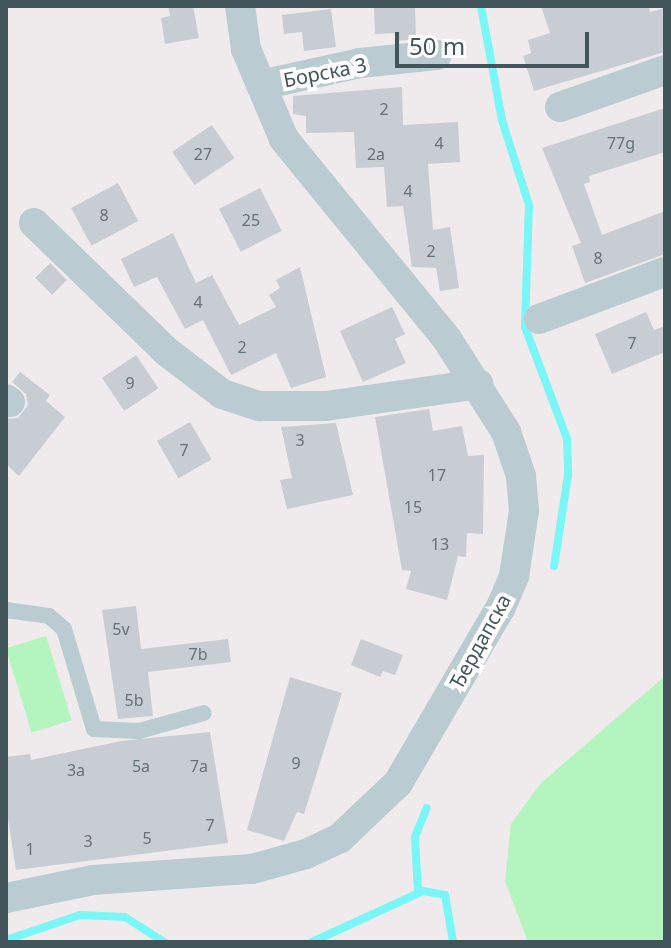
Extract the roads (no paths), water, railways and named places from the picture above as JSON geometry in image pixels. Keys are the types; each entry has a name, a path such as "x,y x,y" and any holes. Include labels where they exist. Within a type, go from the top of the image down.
{"street":[{"name":"Ђердапска","path":"6,898 93,880 252,869 306,854 340,838 382,804 501,607 514,576 524,511 521,476 506,432 447,339 284,139 246,49 240,6"},
{"name":"Борска 3","path":"261,85 360,63 437,55"},
{"path":"560,107 665,70"},
{"path":"34,223 166,351 222,394 260,406 326,406 478,384"},
{"path":"539,319 665,272"}],"lane":[{"path":"6,610 49,616 64,629 94,729 139,731 204,713"}],"waterway":[{"path":"481,6 502,120 529,205 525,327 567,439 568,475 554,566"},
{"path":"418,893 415,837 427,808"},
{"path":"312,942 423,891 445,895 453,942"},
{"path":"6,940 80,915 125,917 164,942"}]}
